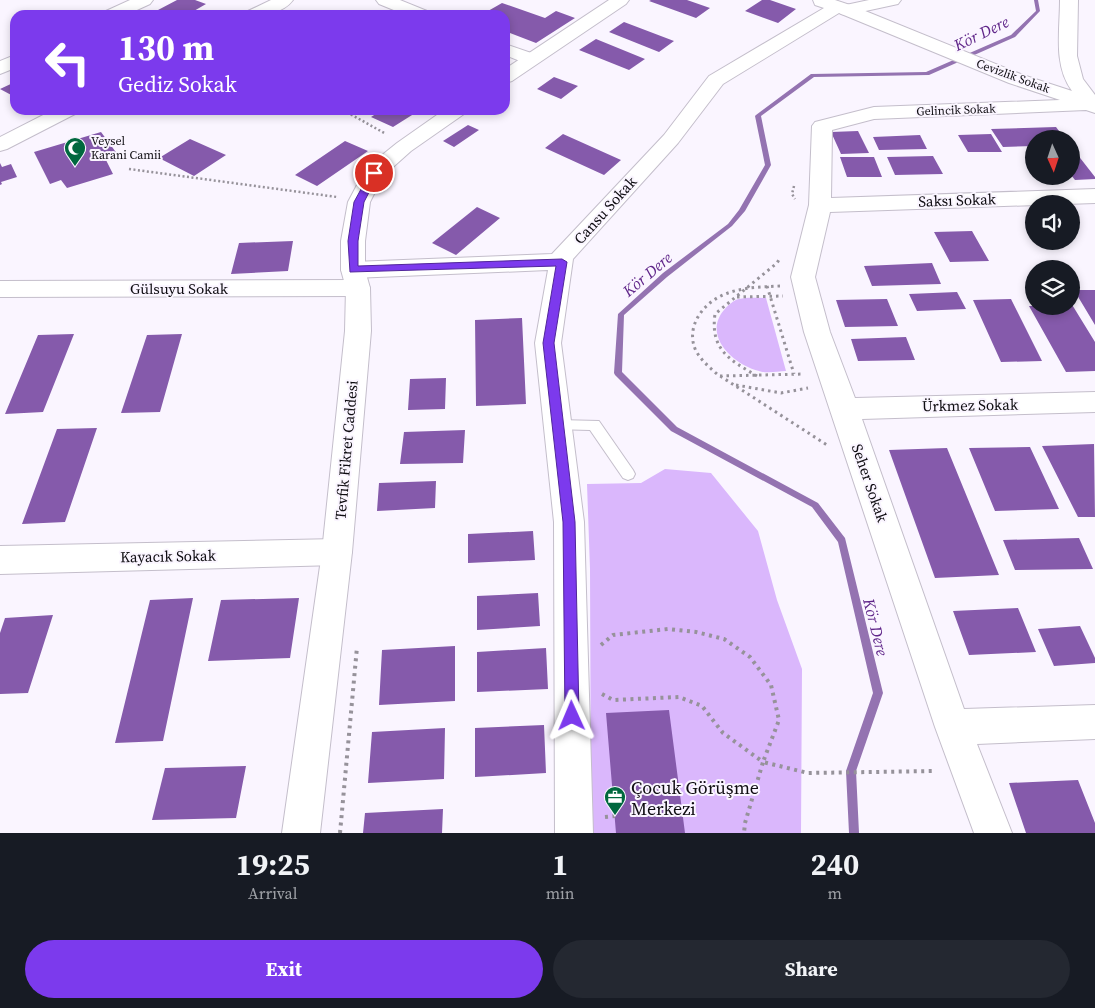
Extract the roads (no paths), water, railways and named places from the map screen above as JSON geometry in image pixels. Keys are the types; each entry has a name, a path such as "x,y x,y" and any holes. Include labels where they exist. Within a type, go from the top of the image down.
{"street":[{"path":"123,10 144,0"},
{"path":"264,10 284,0"},
{"path":"385,0 409,10"},
{"path":"510,74 620,0"},
{"path":"1069,0 1068,56 1074,80 1094,105"},
{"name":"Cansu Sokak","path":"574,833 569,522 548,343 562,257 671,139 716,80 803,29 835,4 889,1"},
{"name":"Cevizlik Sokak","path":"835,4 949,53 1016,79 1094,105"},
{"path":"510,51 530,60"},
{"name":"Gelincik Sokak","path":"822,126 874,113 1094,105"},
{"path":"0,145 58,115"},
{"name":"Tevfik Fikret Caddesi","path":"301,833 337,552 358,330 353,241 359,202 374,173 404,147 450,115"},
{"name":"Seher Sokak","path":"822,126 820,205 803,276 817,332 953,727 993,833"},
{"name":"Saksı Sokak","path":"820,205 1095,196"},
{"name":"Gülsuyu Sokak","path":"0,289 356,279 562,262"},
{"name":"Ürkmez Sokak","path":"845,409 1095,402"},
{"name":"Kayacık Sokak","path":"0,560 337,552"},
{"path":"953,727 1095,722"}],"lane":[{"path":"558,425 594,425 628,474"}],"waterway":[{"name":"Kör Dere","path":"854,833 851,771 878,693 842,541 815,505 674,429 618,373 621,314 665,275 730,225 742,211 768,165 758,116 813,75 927,74 1013,36 1038,11 1036,0"}],"place":[{"name":"Veysel Karani Camii","path":"75,167"},
{"name":"Çocuk Görüşme Merkezi","path":"615,816"}]}
